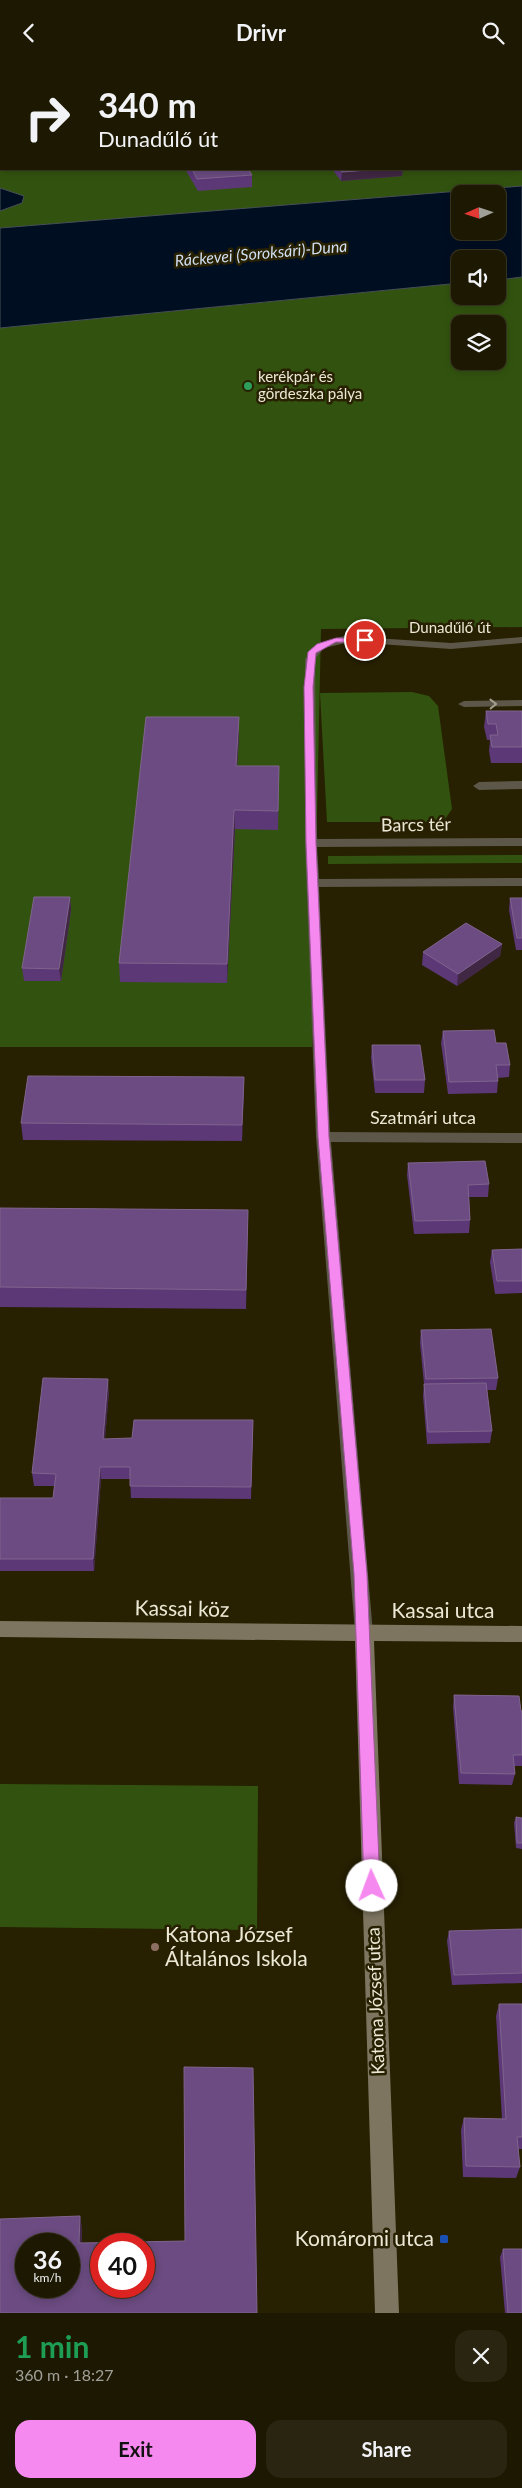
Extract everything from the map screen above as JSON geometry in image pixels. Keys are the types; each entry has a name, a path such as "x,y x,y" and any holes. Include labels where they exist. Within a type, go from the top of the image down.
{"street":[{"name":"Dunadűlő út","path":"309,671 312,652 320,646 336,640 451,646 522,640"},
{"name":"Katona József utca","path":"309,671 311,843 323,1137 364,1633 387,2313"},
{"path":"464,704 522,703"},
{"path":"479,785 522,785"},
{"name":"Barcs tér","path":"311,843 522,842"},
{"path":"313,883 522,882"},
{"name":"Szatmári utca","path":"323,1137 522,1137"},
{"name":"Kassai köz","path":"0,1629 364,1633"},
{"name":"Kassai utca","path":"364,1633 522,1634"}],"green space":[{"path":"0,170 522,170 522,186 506,187 506,185 451,185 451,192 0,228"},
{"path":"522,277 522,627 321,629 312,1047 0,1047 0,328 451,284 451,305 506,305 506,279"},
{"path":"412,692 429,696 438,706 452,809 445,819 427,822 327,822 320,693"},
{"path":"522,855 522,863 328,864 328,856"},
{"path":"0,1784 258,1786 257,1930 0,1927"}],"water":[{"name":"Ráckevei (Soroksári)-Duna","path":"522,186 522,277 506,279 506,250 451,250 451,284 0,328 0,228 451,192 451,240 506,240 506,187"},
{"path":"0,188 24,196 22,203 0,211"}],"building":[{"path":"192,170 249,170 252,175 197,179"},
{"path":"340,170 369,170 342,172"},
{"path":"486,711 522,711 522,747 492,747 490,735 498,735 496,724 488,724"},
{"path":"146,717 239,717 236,766 279,766 278,811 234,810 227,964 119,963"},
{"path":"34,897 70,897 59,969 22,968"},
{"path":"510,898 522,898 522,938 517,938"},
{"path":"466,923 502,944 458,974 423,952"},
{"path":"494,1030 496,1043 506,1043 510,1065 496,1065 498,1081 449,1082 443,1031"},
{"path":"372,1045 420,1045 425,1080 375,1080"},
{"path":"28,1076 244,1077 242,1125 21,1123"},
{"path":"485,1161 489,1184 468,1185 470,1220 415,1221 408,1163"},
{"path":"0,1208 248,1210 246,1290 0,1287"},
{"path":"522,1249 522,1281 497,1281 492,1250"},
{"path":"491,1329 498,1378 426,1379 421,1330"},
{"path":"43,1378 108,1379 103,1439 132,1438 134,1420 253,1420 251,1487 130,1486 130,1467 100,1467 93,1559 0,1559 0,1498 53,1498 56,1474 32,1473"},
{"path":"486,1383 492,1431 428,1432 424,1384"},
{"path":"454,1695 519,1696 522,1711 522,1755 513,1755 515,1774 461,1773"},
{"path":"516,1817 522,1818 522,1843 517,1843"},
{"path":"522,1929 522,1973 454,1975 449,1931"},
{"path":"499,2004 522,2004 522,2137 517,2137 520,2167 466,2166 464,2118 506,2119"},
{"path":"184,2067 253,2068 257,2313 0,2313 0,2219 80,2216 79,2233 15,2233 15,2298 80,2298 80,2243 90,2243 90,2298 155,2298 155,2242 185,2241"},
{"path":"503,2249 522,2249 522,2313 508,2313"}],"place":[{"name":"kerékpár és gördeszka pálya","path":"248,386"},
{"name":"Katona József Általános Iskola","path":"155,1947"},
{"name":"Komáromi utca","path":"444,2239"}],"route":[{"path":"365,640 336,640 320,646 312,652 309,687 311,843 323,1137 364,1633 372,1886"}]}
